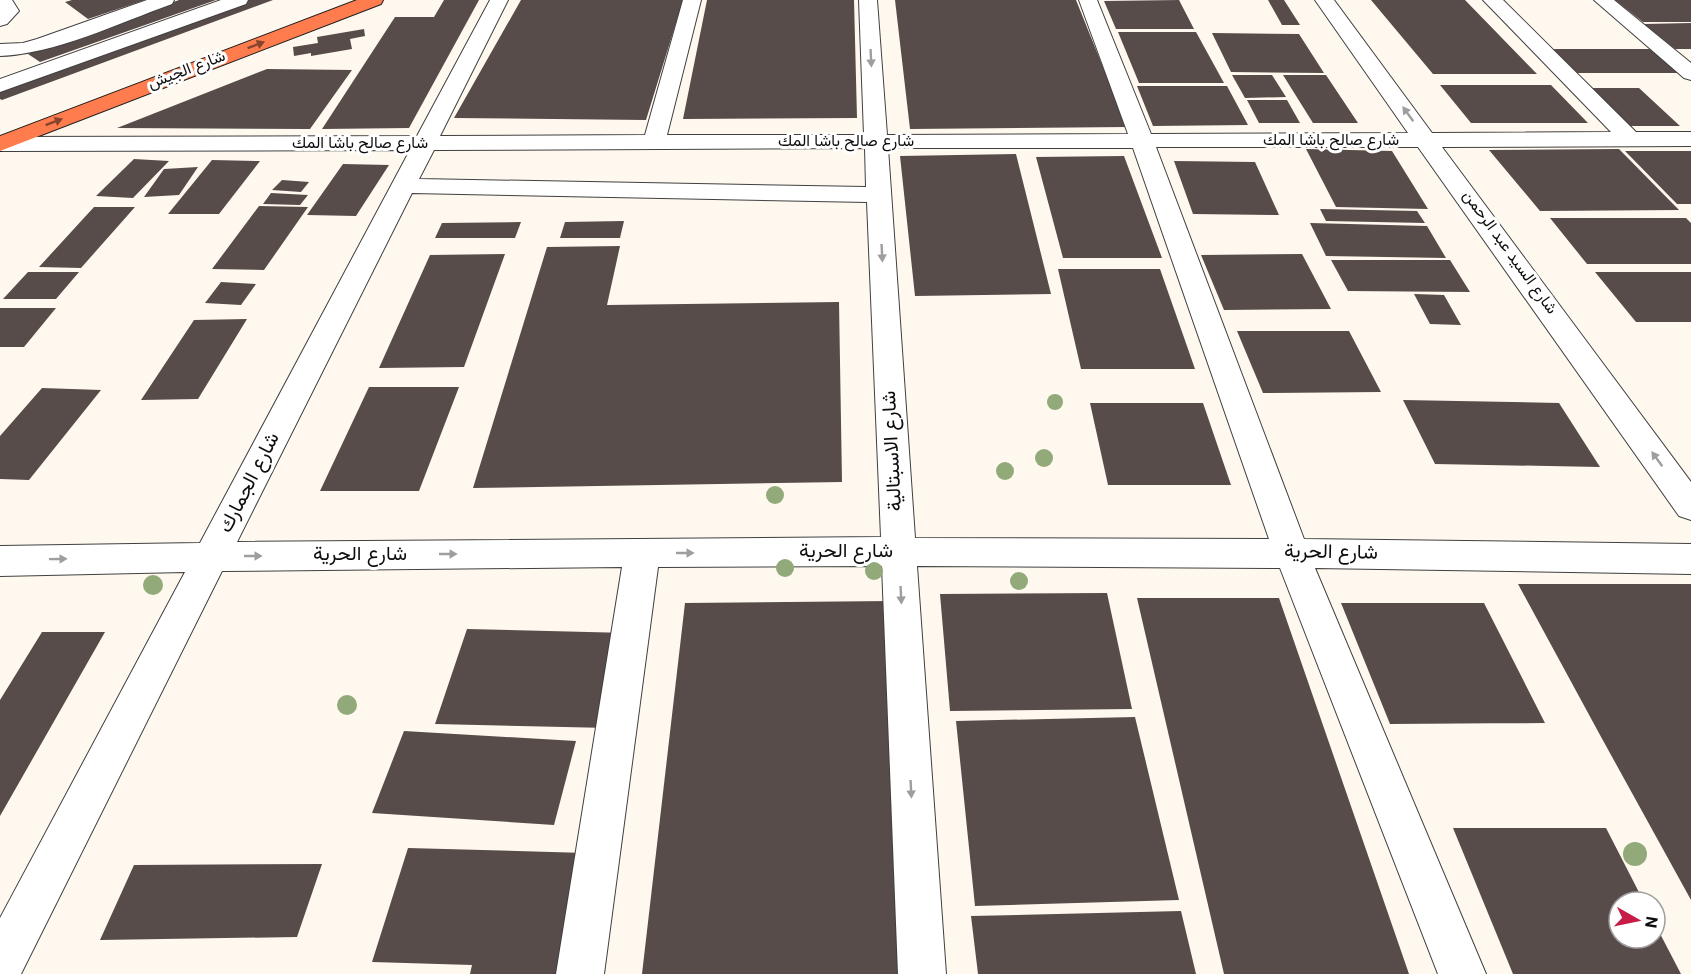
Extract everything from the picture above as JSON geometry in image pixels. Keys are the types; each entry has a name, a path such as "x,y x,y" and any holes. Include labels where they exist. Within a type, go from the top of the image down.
{"highway":[{"name":"شارع الجيش","path":"117,78 330,0"},
{"name":"شارع الجيش","path":"0,144 374,0"}],"street":[{"path":"0,20 9,11 3,0"},
{"path":"0,50 24,49 44,43 165,0"},
{"path":"0,86 239,0"},
{"name":"شارع الجمارك","path":"0,966 499,0"},
{"path":"654,143 692,0"},
{"name":"شارع الاسبتالية","path":"868,0 922,974"},
{"path":"1088,0 1142,141 1291,552 1462,974"},
{"name":"شارع السيد عبد الرحمن","path":"1324,0 1428,140 1691,507"},
{"path":"1492,0 1631,140"},
{"path":"1603,0 1691,74"},
{"name":"شارع صالح باشا المك","path":"0,144 1691,139"},
{"path":"403,186 879,195"},
{"name":"شارع الحرية","path":"0,561 212,556 898,552 1291,552 1691,560"},
{"path":"580,974 642,553"}],"building":[{"path":"72,0 145,0 88,19 65,2"},
{"path":"179,0 216,0 40,62 28,54"},
{"path":"243,0 273,0 0,99 0,88"},
{"path":"444,0 479,0 409,128 322,129 395,17 434,17"},
{"path":"521,0 683,0 646,120 454,118"},
{"path":"707,0 854,0 857,118 683,119"},
{"path":"895,0 1076,0 1127,127 910,129"},
{"path":"1179,0 1194,29 1116,29 1104,1"},
{"path":"1268,0 1284,0 1300,25 1282,25"},
{"path":"1371,0 1465,0 1537,74 1433,74"},
{"path":"1615,0 1691,0 1691,22 1643,22"},
{"path":"1691,23 1691,49 1675,49 1644,24"},
{"path":"364,29 365,36 350,39 352,49 311,56 311,53 294,56 293,47 318,43 317,37"},
{"path":"1118,32 1196,32 1224,83 1139,83"},
{"path":"1212,33 1299,34 1324,73 1231,72"},
{"path":"1550,49 1653,49 1681,73 1575,73"},
{"path":"267,69 352,70 310,129 117,128"},
{"path":"1232,75 1272,75 1286,97 1245,98"},
{"path":"1283,75 1326,75 1358,123 1313,123"},
{"path":"1440,85 1551,85 1588,123 1471,123"},
{"path":"1137,86 1227,86 1248,125 1153,126"},
{"path":"1590,88 1639,88 1680,126 1629,126"},
{"path":"1247,100 1287,100 1300,123 1259,123"},
{"path":"1306,149 1392,151 1428,209 1336,207"},
{"path":"1619,149 1679,210 1540,211 1489,150"},
{"path":"1625,151 1691,151 1691,204 1677,204"},
{"path":"1016,154 1051,294 915,296 900,156"},
{"path":"1124,156 1162,258 1063,258 1036,157"},
{"path":"134,159 169,161 133,198 96,196"},
{"path":"212,160 260,161 219,214 168,214"},
{"path":"1174,161 1255,162 1279,215 1193,214"},
{"path":"343,164 389,165 356,216 307,215"},
{"path":"198,167 179,195 144,197 164,169"},
{"path":"282,180 309,182 301,192 272,190"},
{"path":"271,193 308,195 300,205 263,204"},
{"path":"259,206 308,207 264,270 212,269"},
{"path":"94,207 135,207 81,268 39,267"},
{"path":"1320,209 1417,211 1425,223 1326,221"},
{"path":"1550,218 1686,218 1691,223 1691,264 1587,264"},
{"path":"624,221 620,238 560,238 565,222"},
{"path":"521,222 515,238 435,238 442,223"},
{"path":"1310,223 1427,226 1446,258 1326,256"},
{"path":"620,246 607,305 839,302 842,482 473,488 547,247"},
{"path":"505,254 464,367 379,368 430,255"},
{"path":"1302,254 1331,309 1224,310 1201,255"},
{"path":"1331,260 1450,260 1470,292 1348,291"},
{"path":"1058,269 1160,269 1195,369 1081,369"},
{"path":"28,272 79,272 56,299 3,299"},
{"path":"1595,272 1691,272 1691,322 1636,322"},
{"path":"221,282 256,284 241,305 205,303"},
{"path":"1414,294 1444,295 1461,325 1430,324"},
{"path":"0,308 56,308 24,347 0,347"},
{"path":"247,319 198,399 141,400 194,320"},
{"path":"1237,331 1349,331 1381,392 1263,393"},
{"path":"369,387 459,387 419,491 320,491"},
{"path":"42,388 101,390 29,480 0,479 0,436"},
{"path":"1403,400 1559,403 1600,467 1435,464"},
{"path":"1090,403 1203,403 1231,485 1108,485"},
{"path":"1518,584 1691,584 1691,900 1600,735"},
{"path":"1107,593 1132,709 950,711 940,594"},
{"path":"1137,598 1279,598 1409,974 1224,974"},
{"path":"890,601 908,974 642,974 685,603"},
{"path":"1341,603 1484,603 1545,723 1390,724"},
{"path":"467,629 628,633 609,728 435,724"},
{"path":"42,632 105,632 0,816 0,700"},
{"path":"1135,717 1179,900 975,906 956,721"},
{"path":"404,731 576,741 554,825 372,813"},
{"path":"1453,828 1606,828 1638,890 1607,890 1607,950 1667,950 1667,947 1681,974 1513,974"},
{"path":"408,848 586,853 561,974 470,974 472,965 372,962"},
{"path":"322,864 297,937 100,940 134,865"},
{"path":"1181,911 1196,974 978,974 971,916"}]}
